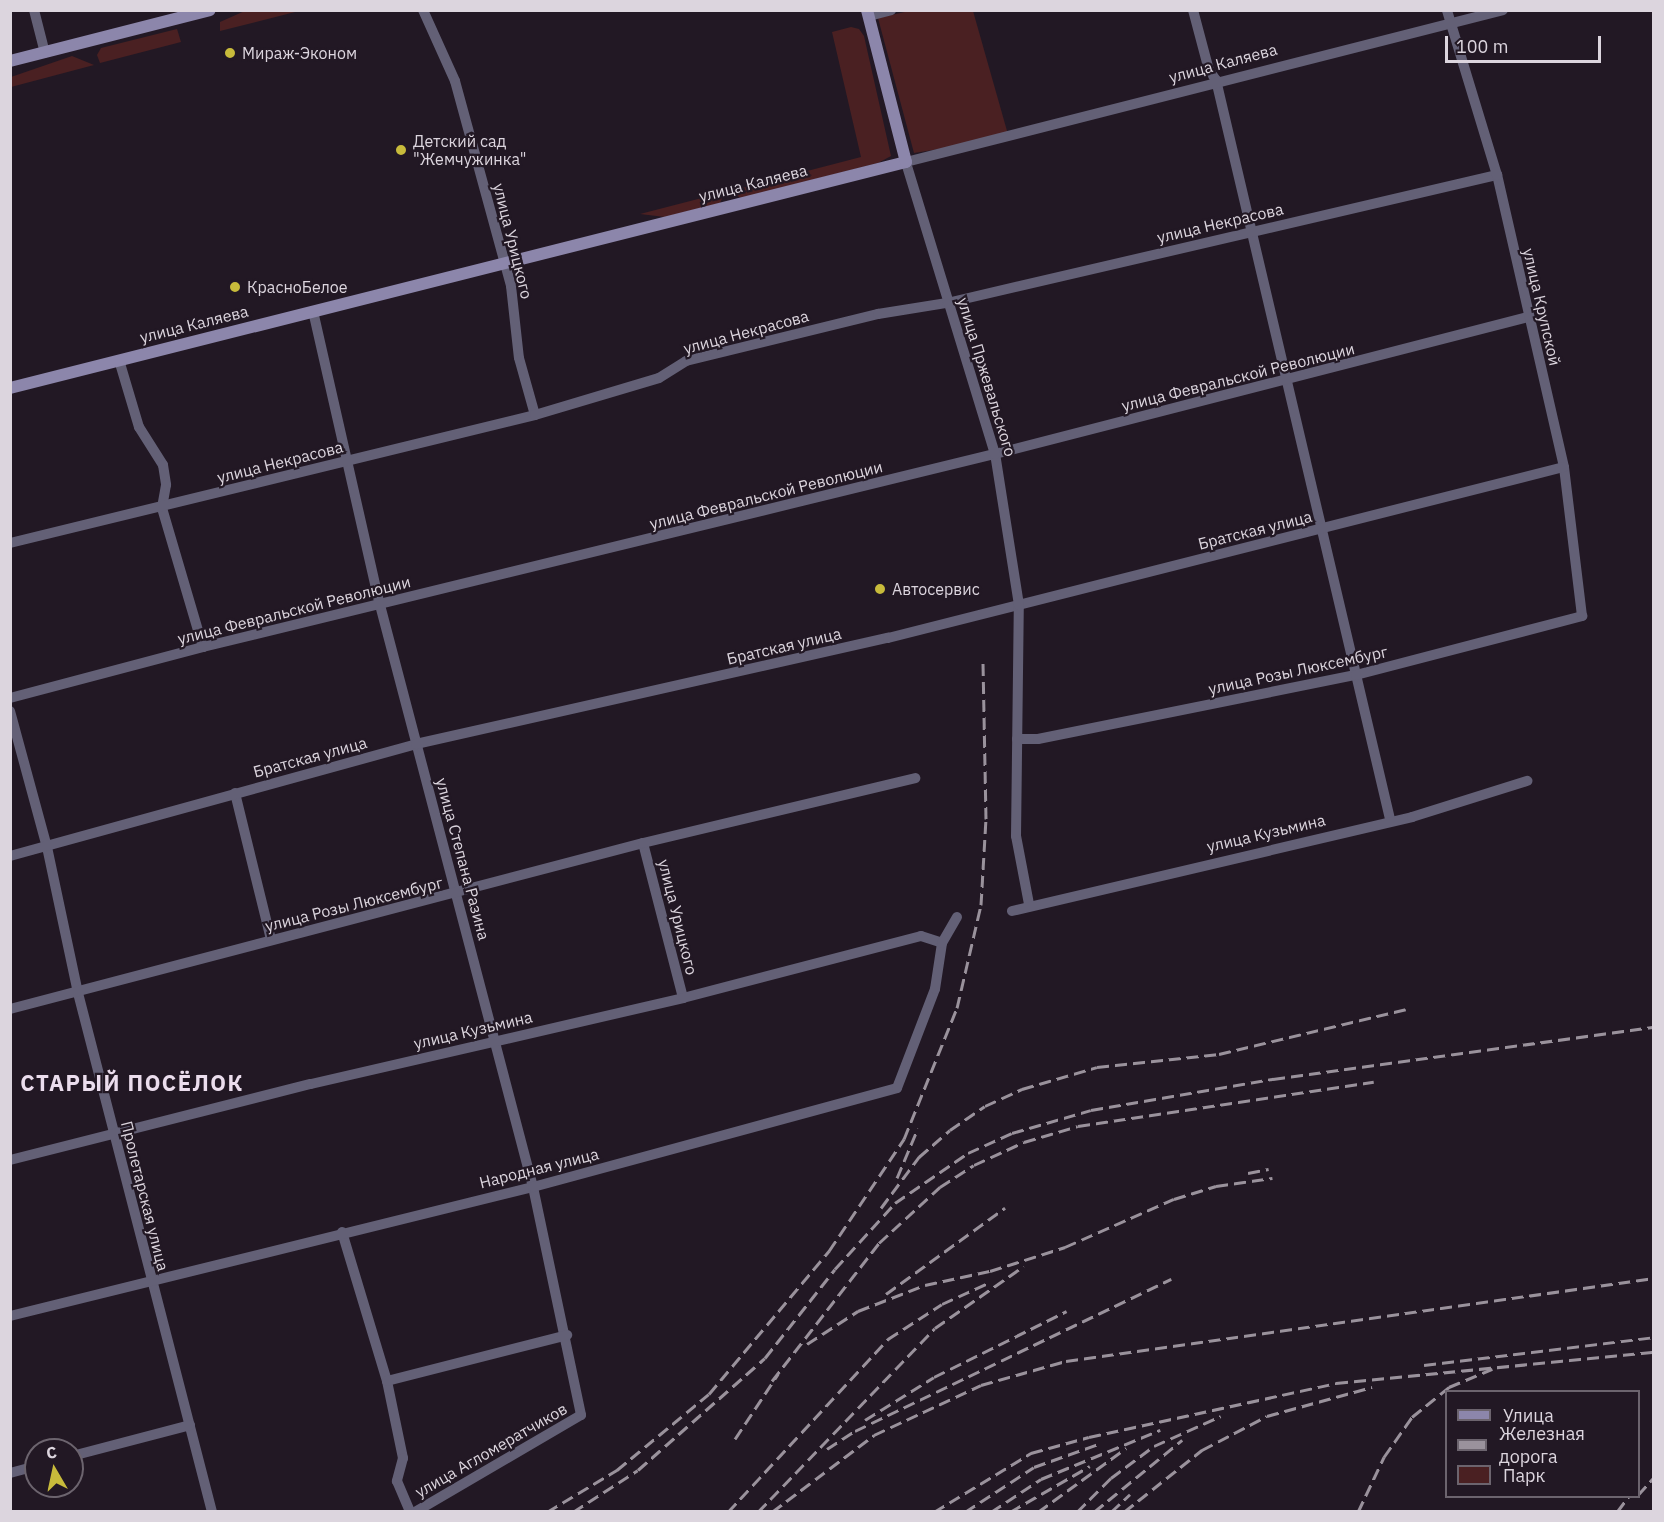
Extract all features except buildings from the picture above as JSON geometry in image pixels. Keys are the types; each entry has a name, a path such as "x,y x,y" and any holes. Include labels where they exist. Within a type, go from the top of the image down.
{"street":[{"path":"34,10 45,53"},
{"path":"10,61 210,10"},
{"name":"улица Урицкого","path":"423,10 455,81 505,262 519,358 535,415"},
{"path":"868,13 891,10"},
{"path":"1193,10 1209,70 1216,80 1289,380 1390,819"},
{"name":"улица Крупской","path":"1448,10 1497,175 1564,466 1582,616"},
{"name":"улица Каляева","path":"10,388 505,262 1055,126 1216,80 1503,10"},
{"name":"улица Пржевальского","path":"868,13 906,162 947,303 995,454 1019,605 1016,836 1029,904"},
{"name":"улица Некрасова","path":"10,543 162,508 535,415 659,378 686,361 878,314 947,303 1497,175"},
{"name":"улица Степана Разина","path":"314,311 380,605 533,1187 567,1335 581,1415"},
{"name":"улица Февральской Революции","path":"10,698 203,647 995,454 1528,317"},
{"path":"119,360 139,427 163,465 166,485 162,508 203,647"},
{"name":"Братская улица","path":"10,856 416,744 1019,605 1564,466"},
{"name":"улица Розы Люксембург","path":"1017,739 1038,739 1356,675 1582,616"},
{"name":"Пролетарская улица","path":"10,711 47,847 78,993 212,1512"},
{"name":"улица Розы Люксембург","path":"10,1010 643,843 915,778"},
{"name":"улица Кузьмина","path":"1012,910 1029,904 1390,819 1412,817 1527,781"},
{"path":"235,793 271,940"},
{"name":"улица Урицкого","path":"643,843 683,998"},
{"name":"Народная улица","path":"10,1316 342,1232 533,1187 897,1088 935,989 942,943 957,917"},
{"name":"улица Кузьмина","path":"10,1160 496,1040 683,998 921,936 942,943"},
{"path":"342,1232 387,1381 403,1458 397,1481 410,1512"},
{"path":"387,1381 567,1335"},
{"name":"улица Агломератчиков","path":"415,1512 581,1415"},
{"path":"84,1453 190,1425"}],"green space":[{"path":"247,10 299,11 220,31 220,22"},
{"path":"909,11 973,11 1009,138 914,153 878,18"},
{"path":"851,27 859,29 864,36 891,156 878,163 741,198 735,195 734,190 861,157 832,32"},
{"path":"177,29 181,42 100,63 97,55 101,48"},
{"path":"72,56 94,65 11,87 11,77"},
{"path":"725,192 720,203 665,217 640,214"}],"railway":[{"path":"547,1512 617,1470 709,1394 829,1251 904,1139 957,1008 981,905 986,819 983,658"},
{"path":"881,1208 919,1157 950,1130 985,1106 1022,1089 1097,1067 1219,1054 1406,1009"},
{"path":"573,1512 638,1470 765,1358 835,1269 895,1203 968,1153 1012,1133 1091,1110 1273,1079 1654,1027"},
{"path":"772,1381 879,1243 940,1187 974,1165 1024,1142 1078,1126 1374,1082"},
{"path":"897,1178 918,1128"},
{"path":"1248,1173 1269,1169"},
{"path":"807,1344 858,1311 925,1285 990,1271 1065,1247 1174,1199 1216,1186 1272,1178"},
{"path":"886,1294 1005,1208"},
{"path":"758,1512 935,1328 1024,1266"},
{"path":"772,1512 874,1435 981,1385 1066,1361 1654,1278"},
{"path":"827,1449 855,1431 1171,1279"},
{"path":"728,1512 888,1339 942,1304 988,1283"},
{"path":"865,1420 934,1377 1067,1311"},
{"path":"1424,1365 1654,1337"},
{"path":"934,1512 1031,1453 1089,1437 1336,1383 1654,1352"},
{"path":"1445,1390 1492,1369"},
{"path":"735,1439 778,1374"},
{"path":"1124,1512 1202,1450 1267,1416 1372,1387"},
{"path":"1358,1512 1384,1457 1412,1417 1445,1390"},
{"path":"1077,1512 1111,1478 1154,1446 1221,1416"},
{"path":"991,1512 1041,1479 1160,1430"},
{"path":"1094,1512 1182,1440"},
{"path":"965,1512 1034,1467 1101,1443"},
{"path":"1038,1512 1126,1448"},
{"path":"1010,1512 1090,1466"},
{"path":"1640,1493 1654,1477"},
{"path":"1111,1512 1130,1494"},
{"path":"1617,1512 1628,1498"}],"place":[{"name":"Мираж-Эконом","path":"230,53"},
{"name":"Детский сад \"Жемчужинка\"","path":"401,150"},
{"name":"КрасноБелое","path":"235,287"},
{"name":"Автосервис","path":"880,589"}],"district":[{"name":"СТАРЫЙ ПОСЁЛОК","path":"132,1083"}]}
